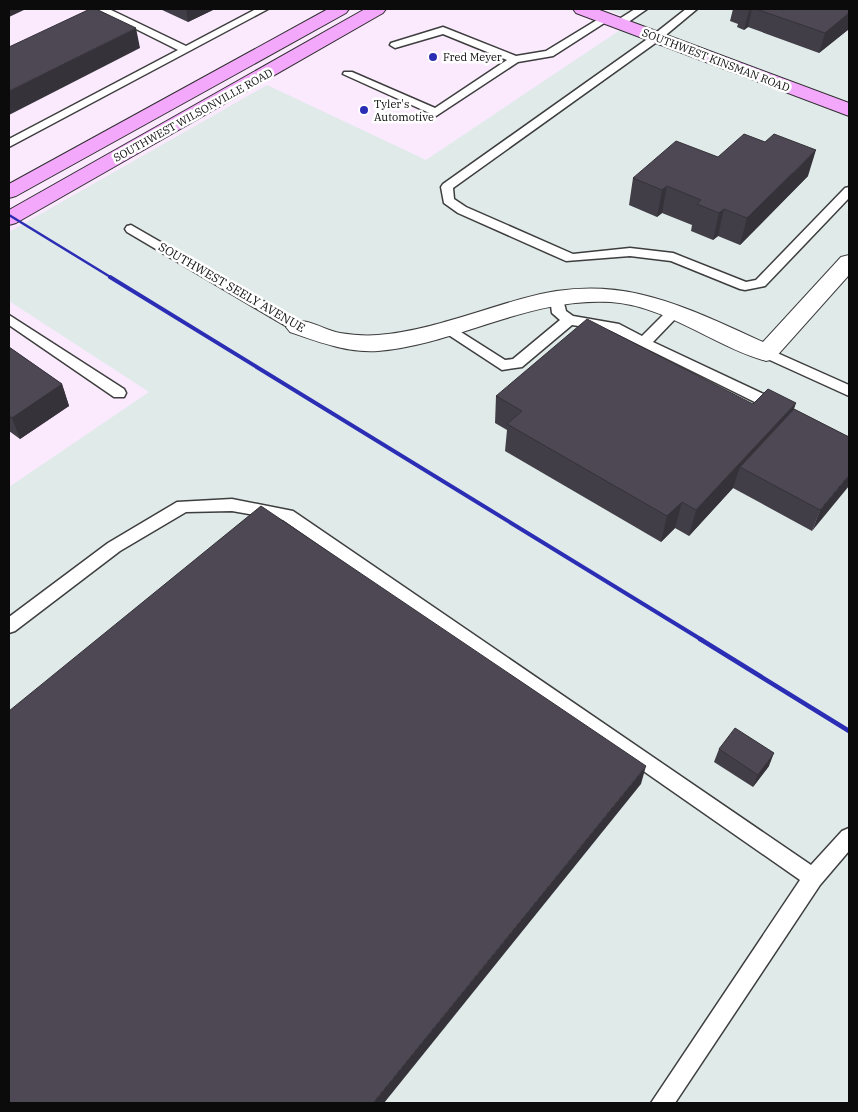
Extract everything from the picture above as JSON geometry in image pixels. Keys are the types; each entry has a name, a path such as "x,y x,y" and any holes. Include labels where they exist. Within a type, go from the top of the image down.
{"main road":[{"name":"SOUTHWEST WILSONVILLE ROAD","path":"9,192 340,9"},
{"name":"SOUTHWEST WILSONVILLE ROAD","path":"9,219 291,60 377,9"},
{"name":"SOUTHWEST KINSMAN ROAD","path":"582,9 849,110"}],"street":[{"path":"766,353 849,262"},
{"name":"SOUTHWEST SEELY AVENUE","path":"298,327 318,336 344,343 391,342 448,330 536,300 611,295 633,298 766,353"}],"lane":[{"path":"9,144 263,9"},
{"path":"348,74 436,113 515,59 549,54 613,20 642,9"},
{"path":"692,9 657,37 447,187 448,200 462,210 571,258 630,252 673,256 745,286 760,283 849,191"},
{"path":"96,10 186,50"},
{"path":"396,45 444,30 515,59"},
{"name":"SOUTHWEST SEELY AVENUE","path":"131,229 298,327"},
{"path":"557,298 559,313 569,320 614,328 796,416"},
{"path":"644,343 673,313"},
{"path":"9,319 118,393"},
{"path":"448,330 502,365 517,364 569,320"},
{"path":"766,353 849,391"},
{"path":"9,626 114,546 183,506 232,504 287,515 813,878"},
{"path":"662,1103 813,878 849,837"}],"shaded area":[{"path":"605,9 849,9 849,1103 9,1103 9,487 149,392 9,301 9,232 267,85 426,160 635,20"}],"building":[{"path":"90,9 96,9 136,28 9,91 9,47"},
{"path":"756,9 849,9 849,13 825,33"},
{"path":"744,134 765,142 774,134 816,150 747,218 724,209 719,213 697,204 701,200 667,186 662,190 633,178 676,141 718,157"},
{"path":"587,319 753,404 768,389 796,403 696,510 682,502 667,516 507,424 522,411 496,396"},
{"path":"9,347 62,384 12,418 9,416"},
{"path":"794,409 849,437 849,475 820,510 740,467"},
{"path":"261,506 646,766 373,1103 9,1103 9,711"},
{"path":"735,728 774,753 758,775 719,749"}],"railway":[{"path":"9,215 112,278"},
{"path":"110,277 702,640"},
{"path":"700,639 849,731"}],"place":[{"name":"Fred Meyer","path":"433,57"},
{"name":"Tyler's Automotive","path":"364,110"}]}
